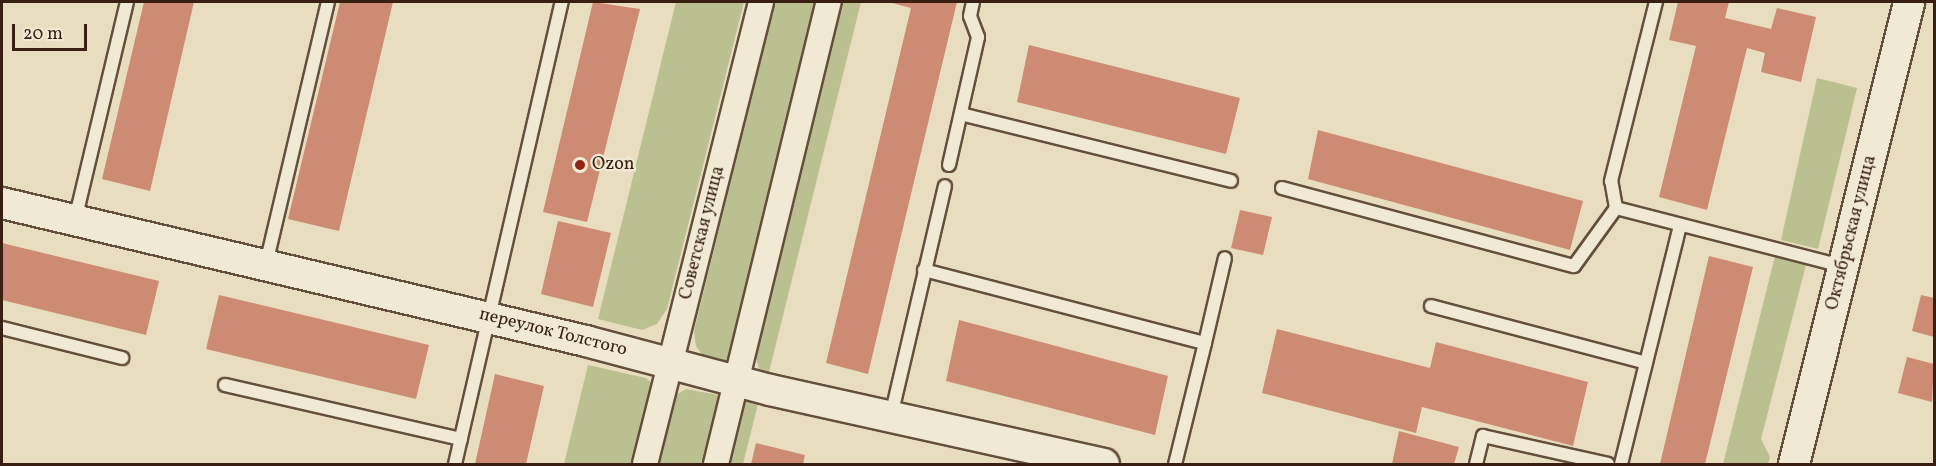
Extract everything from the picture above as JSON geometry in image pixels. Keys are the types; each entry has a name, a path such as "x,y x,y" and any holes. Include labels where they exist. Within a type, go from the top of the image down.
{"street":[{"name":"Советская улица","path":"645,465 761,2"},
{"path":"717,465 829,2"},
{"name":"Октябрьская улица","path":"1794,465 1909,2"},
{"name":"переулок Толстого","path":"2,203 491,318 891,417 1104,465"}],"lane":[{"path":"75,220 128,2"},
{"path":"266,264 328,2"},
{"path":"455,465 491,318 562,2"},
{"path":"949,165 978,37 970,16 973,2"},
{"path":"1282,188 1574,266 1616,208 1611,181 1656,2"},
{"path":"961,114 1231,181"},
{"path":"891,417 945,186"},
{"path":"1616,208 1843,266"},
{"path":"1621,465 1680,225"},
{"path":"1175,465 1225,258"},
{"path":"924,270 1205,343"},
{"path":"1431,306 1646,363"},
{"path":"2,328 123,358"},
{"path":"225,384 461,439"},
{"path":"1476,465 1483,436 1608,465"}],"green space":[{"path":"676,2 744,2 667,309 657,324 642,330 598,319"},
{"path":"775,2 819,2 731,362 702,355 696,346 694,331"},
{"path":"838,2 861,2 769,372 759,369 754,350"},
{"path":"1817,78 1857,88 1818,249 1781,240"},
{"path":"1775,256 1806,265 1761,439 1770,457 1768,464 1723,464"},
{"path":"588,365 646,378 655,386 636,464 564,464"},
{"path":"686,389 718,395 724,406 709,464 658,464 676,395"},
{"path":"741,399 758,404 743,464 725,464"}],"building":[{"path":"144,2 194,2 150,191 102,179"},
{"path":"340,2 393,2 339,231 288,219"},
{"path":"593,2 640,9 587,222 543,212"},
{"path":"888,2 957,2 868,374 826,363 911,8"},
{"path":"1678,2 1729,2 1725,18 1771,29 1777,8 1816,17 1801,82 1761,72 1765,53 1747,48 1707,210 1659,197 1696,46 1669,40"},
{"path":"1029,45 1240,98 1226,154 1017,102"},
{"path":"1318,130 1583,201 1570,250 1308,179"},
{"path":"1240,210 1272,217 1263,255 1231,248"},
{"path":"558,221 611,233 593,307 541,294"},
{"path":"2,243 159,281 146,335 2,300"},
{"path":"1709,256 1753,267 1705,464 1660,464"},
{"path":"219,295 429,345 416,399 206,349"},
{"path":"1921,295 1934,298 1934,337 1912,331"},
{"path":"959,320 1168,376 1155,435 946,381"},
{"path":"1277,329 1430,368 1436,342 1588,382 1573,446 1422,407 1416,433 1262,393"},
{"path":"1907,357 1934,364 1932,402 1898,393"},
{"path":"495,374 544,386 526,464 475,464"},
{"path":"1399,431 1459,447 1454,464 1392,464"},
{"path":"756,443 805,455 803,464 751,464"}],"place":[{"name":"Ozon","path":"580,165"}]}
